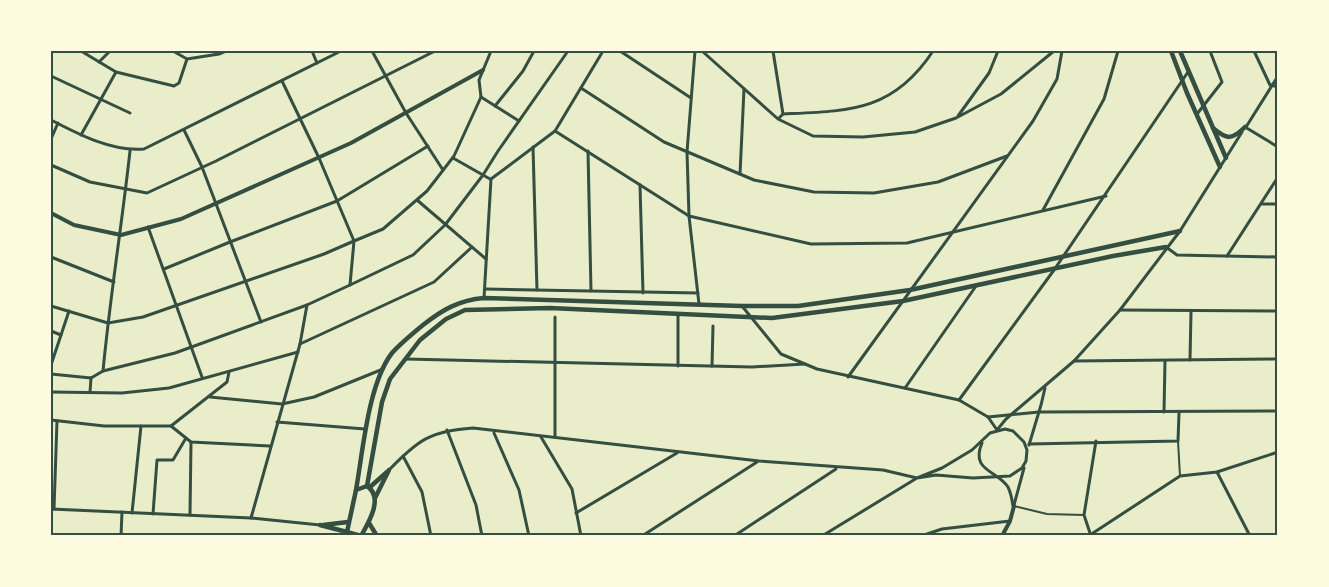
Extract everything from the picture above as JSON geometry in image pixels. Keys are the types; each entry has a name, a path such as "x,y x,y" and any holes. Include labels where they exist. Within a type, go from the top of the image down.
{"main road":[{"path":"1171,51 1220,167"},
{"path":"1180,51 1211,128 1226,158"},
{"path":"1211,128 1228,138 1235,137 1245,127"},
{"path":"346,534 372,399 384,369 392,354 413,333 439,312 459,302 484,298 798,306 910,290 1180,231"},
{"path":"375,498 369,486 382,402 390,379 420,340 446,319 465,310 550,308 772,318 903,301 1113,256 1166,247"},
{"path":"356,490 369,486 389,470"},
{"path":"320,525 346,534 361,536 369,523 375,498 389,470"},
{"path":"320,525 348,522"},
{"path":"369,523 377,536"}],"street":[{"path":"81,51 116,72 174,86 179,83 187,59"},
{"path":"99,62 110,51"},
{"path":"173,51 187,59 226,51"},
{"path":"312,51 317,64"},
{"path":"51,120 81,135 130,151 144,149 341,51"},
{"path":"372,51 406,112 443,170"},
{"path":"51,165 90,182 147,194 435,51"},
{"path":"51,306 108,323 143,317 324,254 383,229 427,191 453,158 481,97 479,81 491,51"},
{"path":"495,106 523,71 534,51"},
{"path":"51,374 91,378 103,370 191,347 307,305 413,255 445,225 483,176 568,51"},
{"path":"491,179 555,131 603,51"},
{"path":"620,51 692,98"},
{"path":"695,51 687,152 689,216 699,304"},
{"path":"702,51 778,119 813,136 863,137 915,132 956,118 1001,94 1054,51"},
{"path":"773,51 783,114"},
{"path":"778,119 783,114 832,112 879,101 900,89 921,69 933,51"},
{"path":"956,118 989,73 998,51"},
{"path":"848,377 1033,121 1057,79 1062,51"},
{"path":"1043,210 1104,99 1118,51"},
{"path":"1197,114 1222,82 1210,51"},
{"path":"1254,51 1270,85"},
{"path":"51,213 74,225 121,235 181,219 351,143 483,70"},
{"path":"81,135 116,72"},
{"path":"959,400 1106,196 1188,72"},
{"path":"51,76 130,113"},
{"path":"822,536 916,478 942,468 972,450 1074,361 1120,310 1180,231 1270,85 1278,76"},
{"path":"282,81 319,158 354,242 350,285"},
{"path":"1270,85 1278,87"},
{"path":"581,88 664,142 754,180 814,192 874,193 938,182 1007,156"},
{"path":"740,174 744,89"},
{"path":"481,97 519,121"},
{"path":"51,139 58,123"},
{"path":"1245,127 1278,147"},
{"path":"184,130 202,167 261,322"},
{"path":"555,131 689,216 811,244 907,243 1106,196"},
{"path":"164,269 337,201 428,146"},
{"path":"533,147 537,290"},
{"path":"103,370 130,151"},
{"path":"588,151 591,291"},
{"path":"453,158 491,179"},
{"path":"1227,256 1278,177"},
{"path":"484,298 491,179"},
{"path":"640,185 643,293"},
{"path":"417,200 488,260"},
{"path":"1262,204 1278,204"},
{"path":"148,227 202,378"},
{"path":"300,344 434,282 472,247"},
{"path":"1166,247 1177,255 1278,257"},
{"path":"51,257 114,282"},
{"path":"904,389 976,286"},
{"path":"485,289 698,293"},
{"path":"251,518 300,344 307,305"},
{"path":"742,306 782,354 805,364 848,377 959,400 988,417 997,430"},
{"path":"1120,310 1278,311"},
{"path":"51,365 69,311"},
{"path":"1190,360 1191,312"},
{"path":"678,314 678,366"},
{"path":"555,318 555,437"},
{"path":"712,366 713,326"},
{"path":"51,331 62,335"},
{"path":"51,392 122,393 169,388 297,352"},
{"path":"405,359 752,367 805,364"},
{"path":"1074,361 1278,359"},
{"path":"1164,412 1165,361"},
{"path":"208,397 282,404 314,398 384,369"},
{"path":"51,420 104,426 171,426 227,382 228,372"},
{"path":"90,392 91,378"},
{"path":"1002,536 1010,521 1045,386"},
{"path":"1278,403 1278,423"},
{"path":"988,417 1039,412 1278,411"},
{"path":"1179,412 1180,476"},
{"path":"57,421 53,509 251,518 320,525"},
{"path":"277,422 366,430"},
{"path":"132,513 141,426"},
{"path":"171,426 191,442 270,446"},
{"path":"389,470 420,441 447,430 473,428 678,452 883,471 916,478 936,475 973,478 1010,476 1017,473 1026,461"},
{"path":"447,430 476,505 482,536"},
{"path":"997,430 1013,431 1024,442 1027,450"},
{"path":"494,432 519,490 529,536"},
{"path":"541,437 572,489 581,536"},
{"path":"153,514 157,460 173,460 186,438"},
{"path":"984,438 979,453 980,460 989,473 1007,486 1014,506"},
{"path":"1096,441 1084,515 1091,536 1180,476 1217,472 1278,452"},
{"path":"1029,444 1178,441"},
{"path":"190,516 191,442"},
{"path":"576,513 678,452"},
{"path":"403,456 422,492 430,536"},
{"path":"642,536 759,460"},
{"path":"734,536 740,535 837,468"},
{"path":"1217,472 1250,536"},
{"path":"1014,506 1047,514 1084,515"},
{"path":"121,536 122,512"},
{"path":"921,536 942,529 1010,521"}]}
